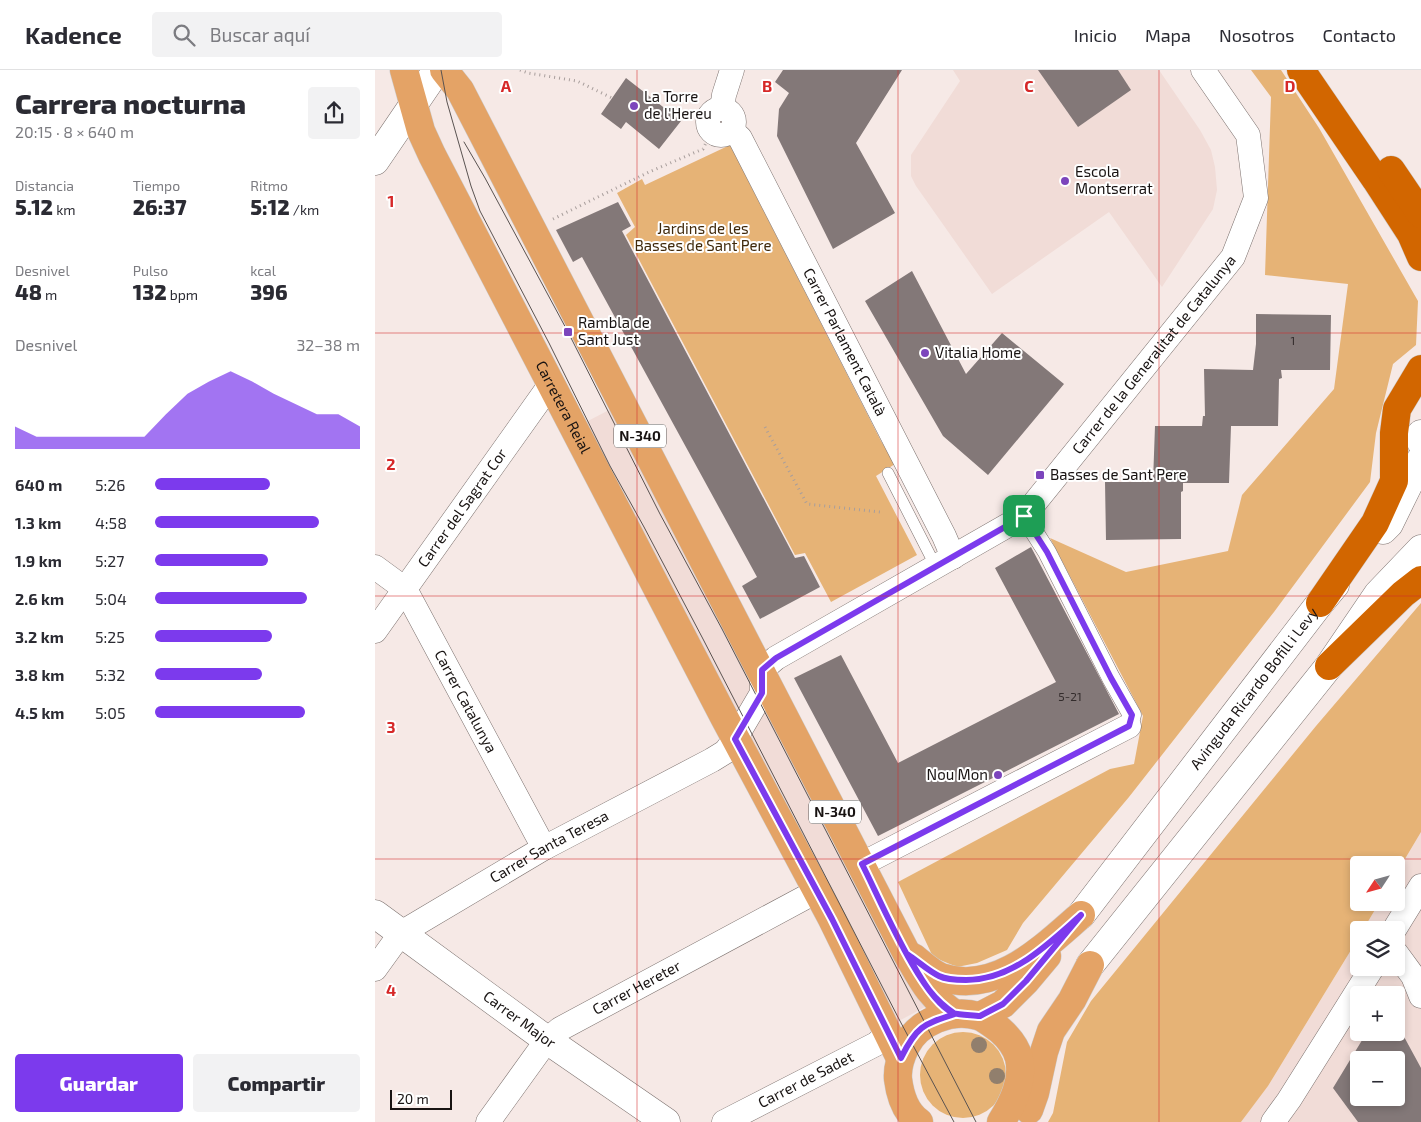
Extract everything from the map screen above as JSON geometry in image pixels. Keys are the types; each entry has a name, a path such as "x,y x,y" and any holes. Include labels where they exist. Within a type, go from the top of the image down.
{"highway":[{"path":"1301,70 1381,187 1411,234 1421,257"},
{"path":"1321,70 1421,214"},
{"path":"1320,603 1375,524 1394,481 1394,433 1397,409 1421,368"},
{"path":"1329,666 1403,594 1421,580"}],"main road":[{"name":"Carretera Reial","path":"404,70 421,130 432,156 735,739 832,919 901,1058"},
{"name":"N-340","path":"444,70 460,90 762,670 907,954 926,987 939,1003 967,1015 1007,1037 1019,1058"},
{"path":"907,954 940,976 957,980 976,980 995,976 1014,968 1040,951 1081,915"},
{"path":"919,1122 905,1106 899,1090 898,1074 901,1058 909,1040 921,1028 936,1020 967,1015 1003,1004 1026,981 1081,915"},
{"path":"1001,1122 1013,1103 1019,1081 1019,1058 1037,1022 1060,991 1090,965"},
{"path":"1023,1122 1035,1093 1044,1052 1051,1031 1072,1000 1090,965"}],"street":[{"path":"375,161 437,70"},
{"path":"721,132 735,124 734,117 729,111 722,109 724,95 732,70"},
{"name":"Carrer de la Generalitat de Catalunya","path":"762,670 776,658 1024,516 1233,256 1256,198 1248,135 1203,70"},
{"name":"Carrer Parlament Català","path":"721,132 740,138 944,536 944,562"},
{"name":"Carrer del Sagrat Cor","path":"375,630 550,385"},
{"path":"1421,434 1421,442"},
{"name":"Avinguda Ricardo Bofill i Levy","path":"1081,915 1320,603 1389,524 1421,459"},
{"path":"862,864 1129,726 1132,715 1111,678 1047,552 1024,516"},
{"path":"1090,965 1329,666 1378,594 1421,549"},
{"name":"Carrer Catalunya","path":"375,567 405,589 544,848"},
{"path":"735,739 762,693 762,670"},
{"name":"Carrer Santa Teresa","path":"375,969 401,933 544,848 712,760 725,752 735,739"},
{"path":"1400,921 1421,886"},
{"name":"Carrer Hereter","path":"488,1122 547,1040 560,1029 817,891"},
{"name":"Carrer Major","path":"375,914 547,1040 666,1122"},
{"path":"1405,965 1413,976 1421,996"},
{"path":"1273,1122 1289,1100 1366,976"},
{"name":"Carrer de Sadet","path":"724,1122 876,1044 888,1034"}],"lane":[{"path":"888,473 944,562"}],"path":[{"path":"520,70 577,81 611,98"},
{"path":"533,230 649,172 703,149 721,132"},
{"path":"765,427 807,504 880,512"}],"shaded area":[{"name":"Escola Montserrat","path":"953,70 1159,70 1200,130 1211,150 1217,190 1213,209 1162,287 1109,212 992,294 916,186 911,176 911,155 960,81"},
{"path":"613,408 755,683 736,718 584,423"},
{"path":"767,704 925,1007 895,1023 747,739"},
{"path":"1421,832 1421,1122 1241,1122 1268,1086 1350,952 1350,976 1405,976 1405,921 1368,921 1374,911 1405,911 1405,859"}],"green space":[{"path":"1251,70 1281,70 1319,128 1418,301 1416,345 1393,364 1376,433 1370,482 1274,612 1129,797 1023,923 1007,950 977,963 957,967 933,957 898,882 1110,769 1134,764 1143,716 1050,538 1126,572 1228,551 1242,495 1334,389 1348,284 1265,275 1271,97"},
{"name":"Jardins de les Basses de Sant Pere","path":"730,145 881,441 895,464 876,476 917,555 831,602 805,553 795,555 626,235 635,227 617,193 642,179 645,185"},
{"path":"1421,603 1421,832 1405,859 1405,856 1350,856 1350,911 1374,911 1368,921 1350,921 1350,952 1268,1086 1241,1122 1048,1122 1053,1113 1067,1042 1091,1001 1316,726"},
{"path":"963,1032 979,1036 993,1045 1002,1059 1006,1075 1002,1091 993,1105 979,1114 963,1118 947,1114 933,1105 924,1091 920,1075 924,1059 933,1045 947,1036"}],"building":[{"path":"783,70 902,70 856,143 895,213 833,249 777,136 779,109 789,93 775,82"},
{"path":"1038,70 1118,70 1131,90 1078,127"},
{"name":"La Torre de l'Hereu","path":"626,78 681,121 659,149 626,122 621,129 601,114"},
{"path":"618,202 631,226 622,231 795,558 804,556 820,587 760,619 742,586 757,577 582,257 573,262 556,230"},
{"name":"Vitalia Home","path":"912,271 966,374 1002,333 1064,384 988,475 943,436 865,301"},
{"path":"1256,314 1331,315 1330,370 1281,370 1282,378 1279,379 1278,426 1231,426 1229,483 1183,483 1183,491 1181,492 1181,539 1106,540 1105,482 1153,482 1155,426 1202,426 1203,416 1205,416 1204,369 1253,370 1256,344"},
{"path":"1031,547 1119,714 878,836 794,678 841,655 898,763 1056,682 995,568"},
{"path":"1405,1039 1421,1068 1421,1122 1358,1122 1333,1088 1350,1060 1350,1106 1405,1106 1405,1051 1355,1051 1362,1041 1405,1041"}],"tram line":[{"path":"441,70 447,102 480,211 549,343 610,466 703,639 954,1122"},
{"path":"464,142 568,332 660,514 722,629 976,1122"}],"place":[{"name":"La Torre de l'Hereu","path":"634,106"},
{"name":"Escola Montserrat","path":"1065,181"},
{"name":"Rambla de Sant Just","path":"568,332"},
{"name":"Vitalia Home","path":"925,353"},
{"name":"Basses de Sant Pere","path":"1040,475"},
{"name":"Nou Mon","path":"998,775"}],"route":[{"path":"1024,516 776,658 762,670 762,693 735,739 832,919 901,1058 909,1040 925,1024 955,1014 939,1003 926,987 907,954 940,976 957,980 976,980 995,976 1014,968 1040,951 1081,915 1026,981 1003,1004 980,1016 955,1014 939,1003 926,987 907,954 862,864 1129,726 1131,720 1132,715 1111,678 1047,552 1024,516"}]}
